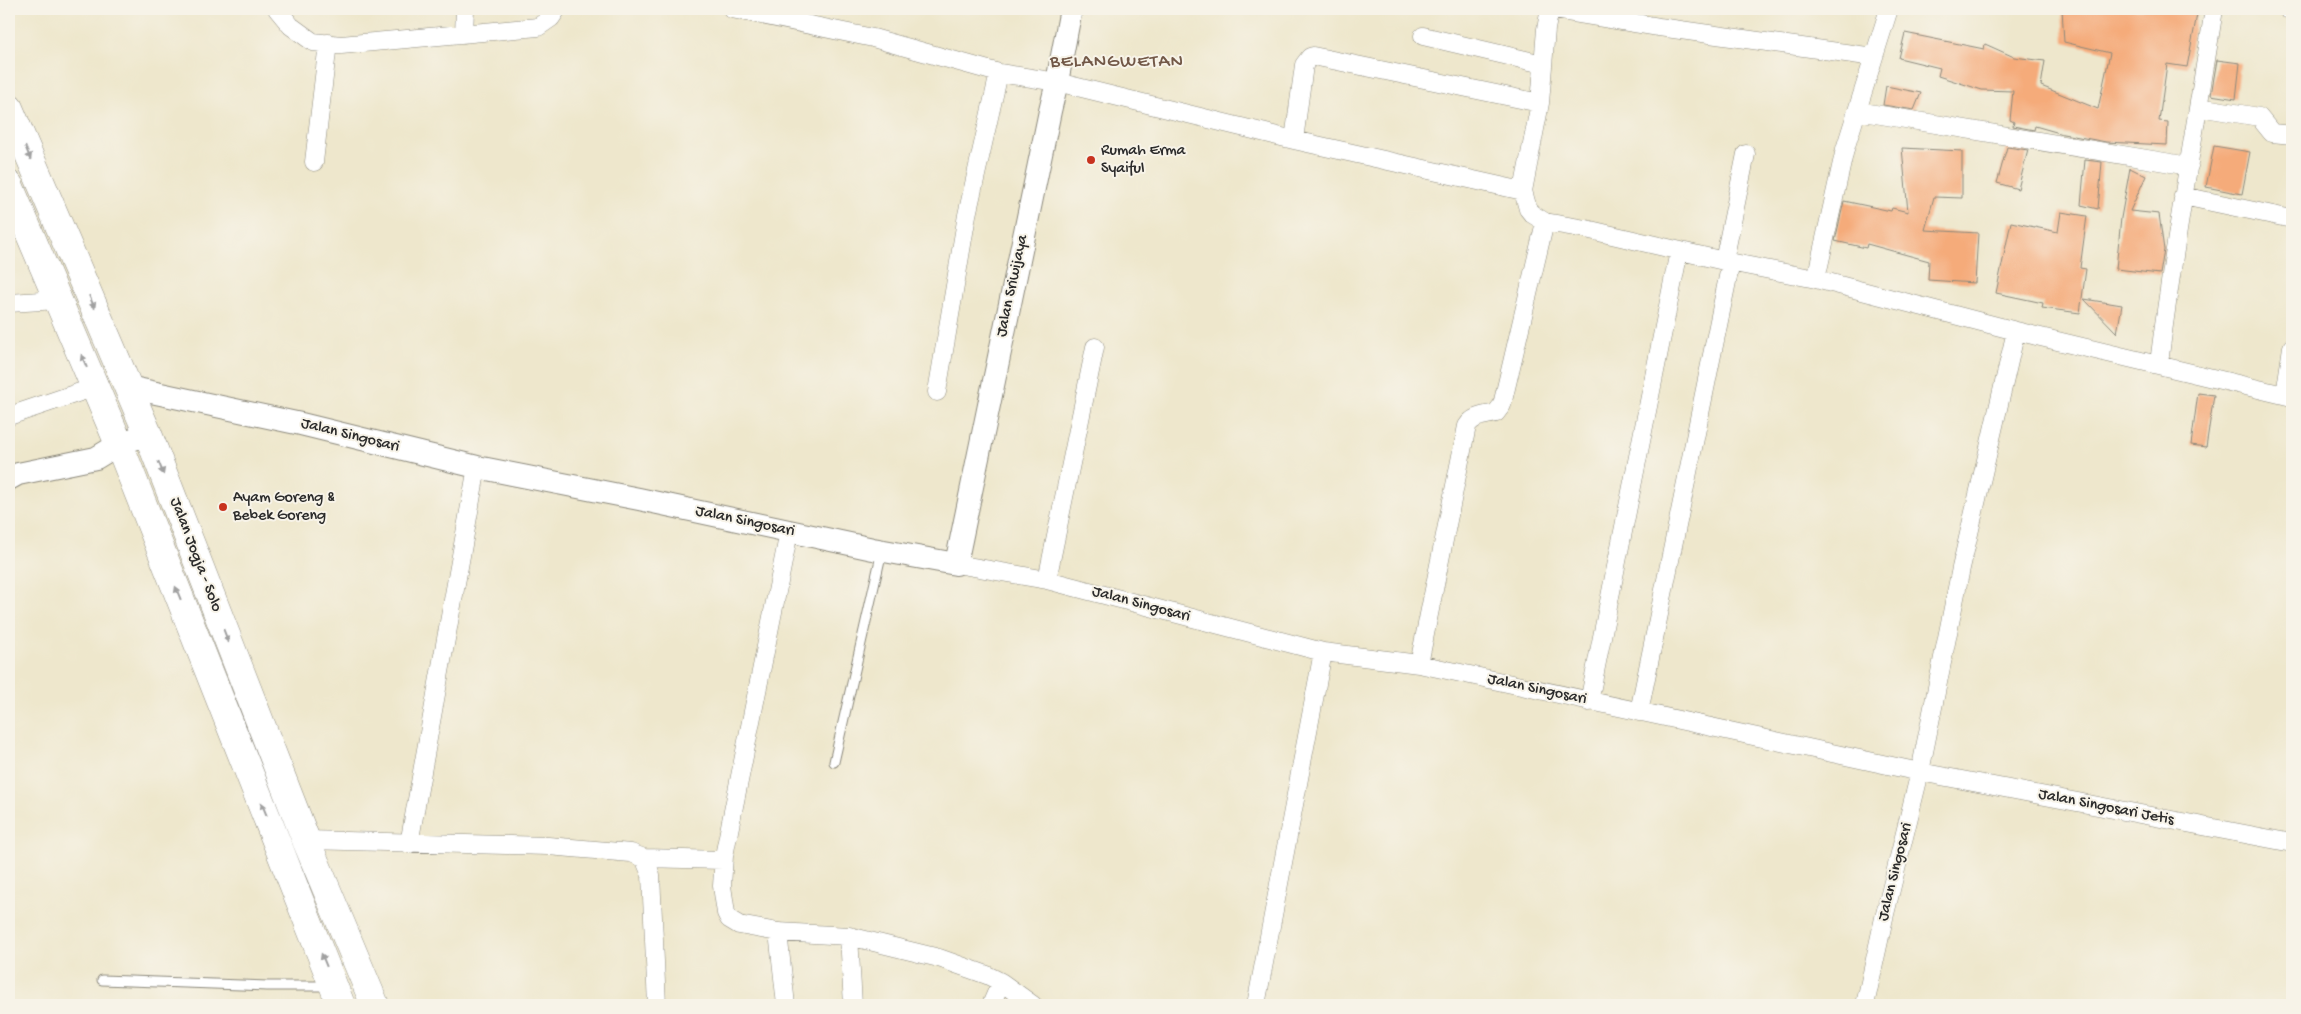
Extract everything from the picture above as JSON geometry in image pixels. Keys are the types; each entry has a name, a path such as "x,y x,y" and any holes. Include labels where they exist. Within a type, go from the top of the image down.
{"highway":[{"name":"Jalan Jogja - Solo","path":"9,108 148,434 306,840 379,1005"},
{"name":"Jalan Jogja - Solo","path":"9,185 96,387 338,996"}],"street":[{"path":"277,9 291,26 314,42 341,45 538,27 551,18 556,9"},
{"path":"464,34 465,9"},
{"name":"Jalan Sriwijaya","path":"956,564 1050,111 1058,82 1071,9"},
{"path":"1874,57 1658,27 1550,9 1540,103 1524,191 1528,208 1532,214 1545,222 1586,229 1727,262 1816,279 2016,331 2288,396 2292,348"},
{"path":"1816,279 1845,149 1889,9"},
{"path":"2160,364 2169,276 2214,9"},
{"path":"2287,9 2292,10"},
{"path":"741,10 873,38 999,73 1058,82 1294,140 1524,191"},
{"path":"1423,36 1543,64"},
{"path":"314,162 328,43"},
{"path":"1294,140 1304,65 1312,56 1540,103"},
{"path":"937,392 967,215 999,73"},
{"path":"2199,107 2259,117 2272,133 2292,135"},
{"path":"1857,110 2189,166"},
{"path":"1639,712 1727,262 1746,154"},
{"path":"2183,196 2292,219"},
{"path":"1419,664 1467,426 1475,418 1496,413 1502,405 1545,222"},
{"path":"1589,702 1679,251"},
{"path":"9,303 58,300"},
{"path":"1920,772 1961,568 2016,331"},
{"path":"1047,580 1095,347"},
{"path":"9,416 96,387"},
{"name":"Jalan Singosari","path":"128,387 301,424 476,467 882,551 1047,580 1323,652 1419,664 1920,772 1865,1005"},
{"path":"9,479 18,474 96,458 119,444 148,434"},
{"path":"409,844 476,467"},
{"path":"789,532 723,860 722,886 726,913 729,919 739,925 778,932 849,936 939,958 987,975 1033,1005"},
{"path":"1256,1005 1323,652"},
{"name":"Jalan Singosari Jetis","path":"1920,772 2292,843"},
{"path":"306,840 548,846 631,854 644,858 723,860"},
{"path":"644,858 651,875 657,1005"},
{"path":"778,932 786,1005"},
{"path":"849,936 853,1005"},
{"path":"991,1005 1000,982"}],"lane":[{"path":"834,762 882,551"},
{"path":"102,980 267,986 338,996"}],"building":[{"path":"2062,9 2198,9 2187,67 2167,64 2159,121 2168,122 2167,145 2106,142 2063,134 2035,126 2034,130 2013,126 2014,122 2010,120 2013,91 1982,90 1938,76 1940,68 1899,58 1905,33 1984,49 1985,44 2014,57 2045,61 2041,86 2098,109 2110,53 2064,42"},
{"path":"2217,60 2240,63 2236,99 2211,95"},
{"path":"1886,86 1921,93 1914,110 1883,105"},
{"path":"2214,146 2250,152 2242,194 2206,187"},
{"path":"2007,147 2028,150 2018,189 1997,183"},
{"path":"1902,148 1962,151 1962,198 1934,197 1925,230 1978,233 1975,283 1928,280 1929,261 1867,244 1866,248 1835,241 1844,201 1891,211 1892,208 1908,212"},
{"path":"2085,160 2102,162 2098,209 2081,205"},
{"path":"2130,168 2146,176 2130,211 2159,214 2164,250 2160,274 2116,269 2121,218"},
{"path":"2061,212 2087,216 2080,268 2086,269 2080,313 2042,308 2043,303 1996,293 2011,222 2058,232"},
{"path":"2084,299 2122,305 2117,333"},
{"path":"2198,393 2214,395 2206,447 2191,445"}],"place":[{"name":"Rumah Erma Syaiful","path":"1091,160"},
{"name":"Ayam Goreng & Bebek Goreng","path":"223,507"}],"district":[{"name":"BELANGWETAN","path":"1117,62"}]}
